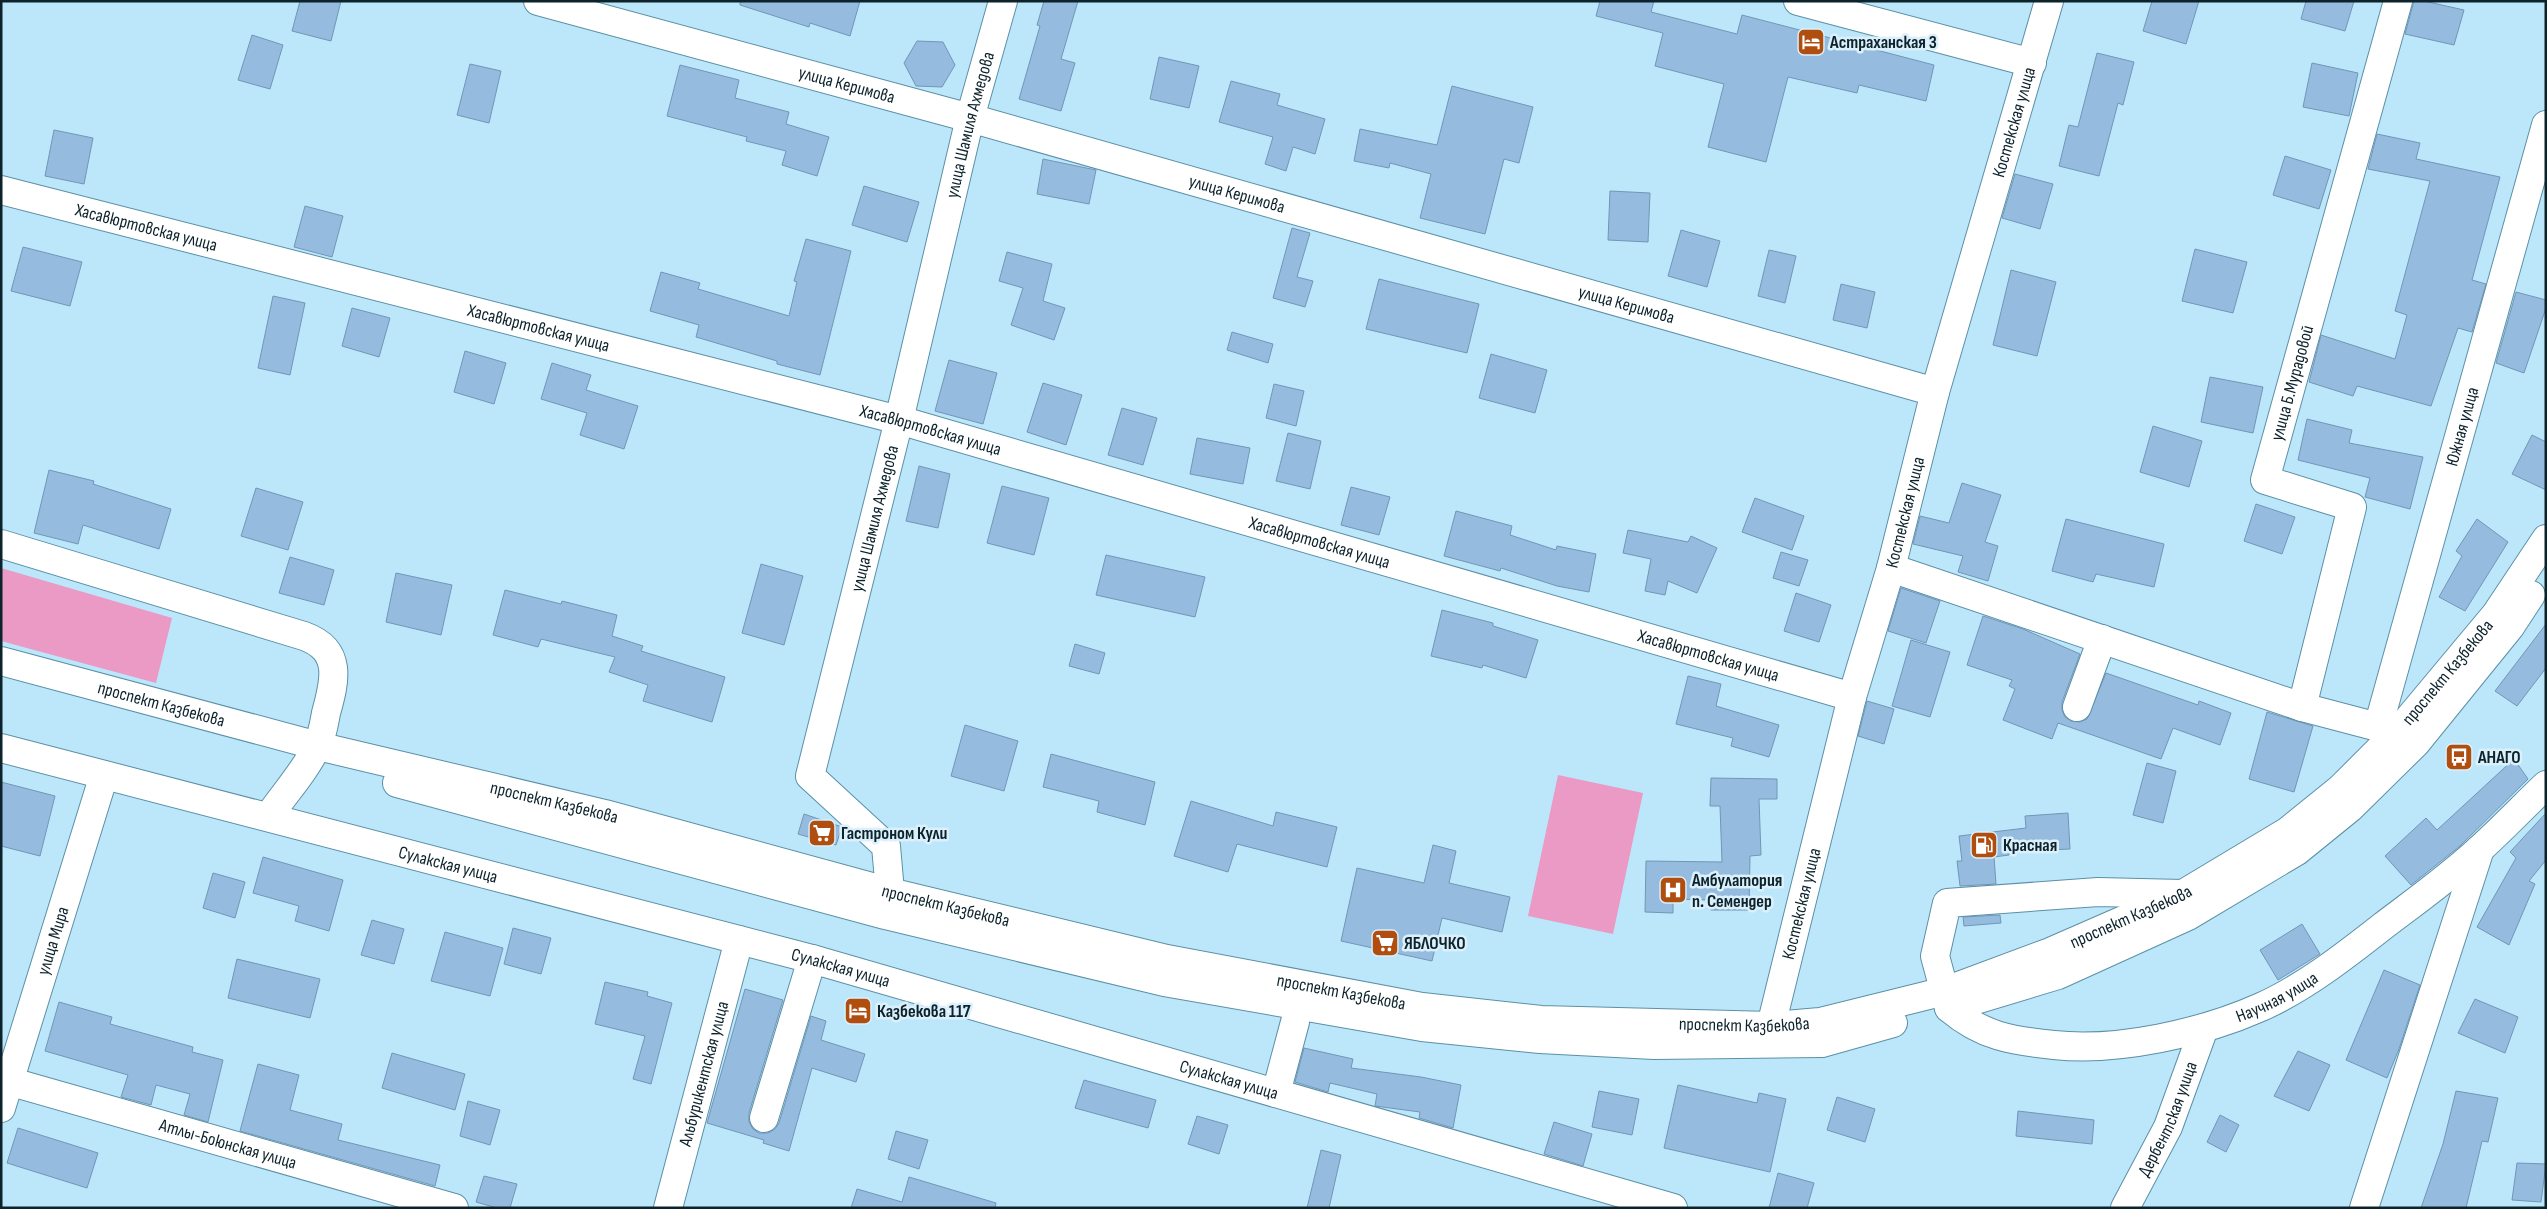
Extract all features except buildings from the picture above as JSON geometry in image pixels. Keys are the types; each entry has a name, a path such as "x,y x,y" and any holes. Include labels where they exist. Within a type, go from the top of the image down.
{"main road":[{"name":"улица Керимова","path":"538,1 970,118 1935,392"},
{"name":"улица Шамиля Ахмедова","path":"890,892 886,846 810,776 899,420 970,118 1003,1"},
{"path":"1798,1 2032,63"},
{"name":"Костекская улица","path":"1771,1026 1852,697 1891,568 1935,392 2049,1"},
{"name":"улица Б.Мурадовой","path":"2302,707 2352,507 2265,480 2398,1"},
{"name":"Южная улица","path":"2389,728 2546,125"},
{"name":"Хасавюртовская улица","path":"1,190 899,420 1852,697"},
{"name":"проспект Казбекова","path":"1,661 313,753 876,912 1155,980 1422,1027 1540,1039 1654,1045 1822,1043 1947,1000 2050,952 2183,894 2288,831 2340,789 2389,728 2496,614 2546,539"},
{"path":"1,544 315,640 329,655 334,667 335,682 313,753 269,816"},
{"path":"1891,568 2302,707 2389,728"},
{"name":"проспект Казбекова","path":"1,678 313,753 604,814 890,892 1167,959 1422,1007 1541,1020 1771,1026 1820,1022 1947,1000 2058,975 2188,916 2297,851 2350,808 2416,743 2510,627 2546,572"},
{"path":"2077,707 2102,639"},
{"name":"Сулакская улица","path":"1,748 269,816 812,959 1673,1208"},
{"name":"улица Мира","path":"1,1108 5,1080 104,774"},
{"name":"Научная улица","path":"1947,1000 1984,1032 2025,1042 2076,1047 2111,1045 2204,1028 2262,1007 2334,964 2480,849 2546,784"},
{"path":"2364,1208 2480,849"},
{"path":"1947,1000 1935,956 1947,903 2098,892 2183,894"},
{"name":"Альбурикентская улица","path":"668,1208 739,940"},
{"path":"764,1118 812,959"},
{"path":"1276,1093 1295,1022"},
{"name":"Дербентская улица","path":"2125,1208 2168,1127 2204,1028"},
{"name":"Атлы-Боюнская улица","path":"5,1080 454,1208"}],"shaded area":[{"path":"1,568 172,618 156,683 1,641"},
{"path":"1558,775 1643,793 1613,934 1528,916"}],"place":[{"name":"Астраханская 3","path":"1811,42"},
{"name":"АНАГО","path":"2459,757"},
{"name":"Гастроном Кули","path":"822,833"},
{"name":"Красная","path":"1984,845"},
{"name":"Амбулатория п. Семендер","path":"1673,890"},
{"name":"ЯБЛОЧКО","path":"1385,943"},
{"name":"Казбекова 117","path":"858,1011"}]}
